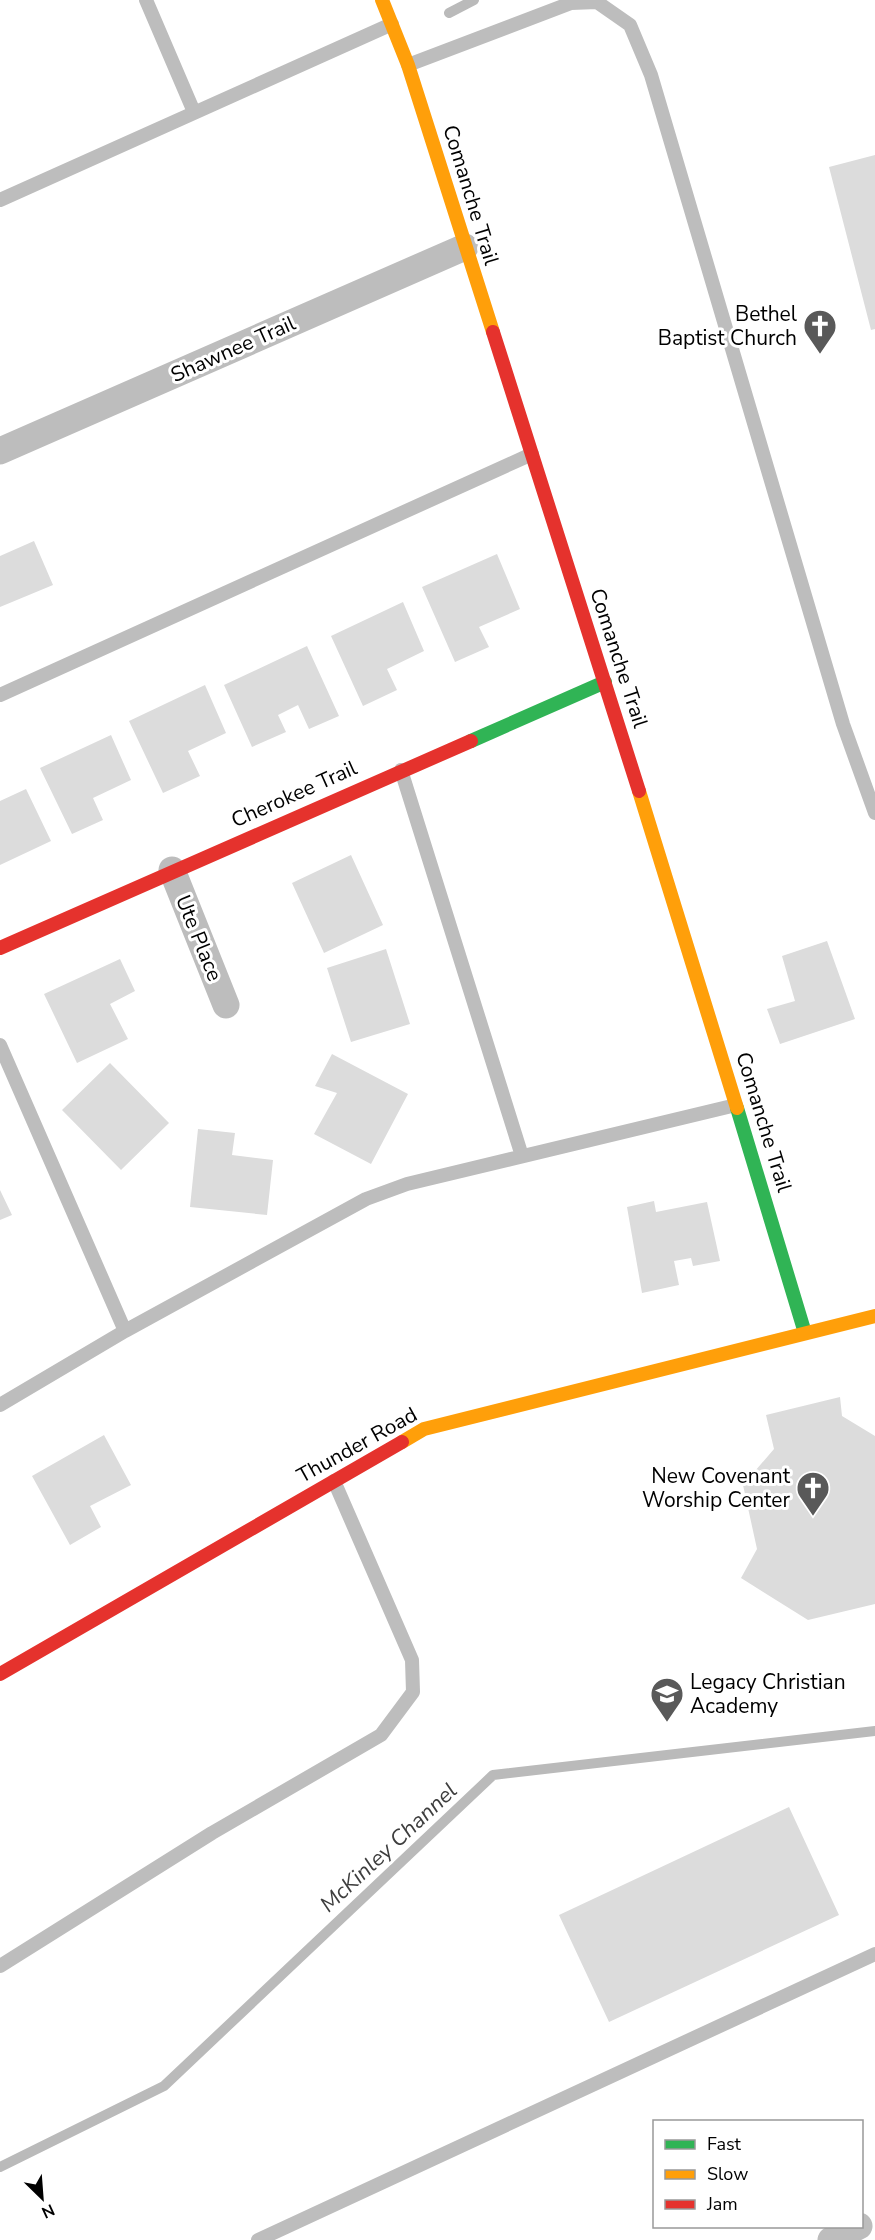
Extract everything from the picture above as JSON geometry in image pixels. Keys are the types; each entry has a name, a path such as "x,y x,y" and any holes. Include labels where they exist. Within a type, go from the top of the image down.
{"street":[{"name":"Comanche Trail","path":"382,0 408,65 605,682 737,1104 805,1333"},
{"name":"Shawnee Trail","path":"0,451 465,247"},
{"name":"Cherokee Trail","path":"0,948 172,870 605,682"},
{"name":"Ute Place","path":"172,870 226,1005"},
{"name":"Thunder Road","path":"0,1674 424,1429 875,1316"},
{"path":"831,2240 856,2228"}],"lane":[{"path":"146,0 195,112"},
{"path":"408,65 571,3 597,2 630,25 651,75 843,724 875,813"},
{"path":"0,200 393,23"},
{"path":"0,695 532,454"},
{"path":"401,770 522,1156"},
{"path":"0,1045 125,1331"},
{"path":"0,1405 125,1331 366,1199 407,1184 737,1104"},
{"path":"0,1966 212,1833 381,1735 413,1692 412,1660 334,1481"},
{"path":"258,2240 875,1954"}],"building":[{"path":"875,155 875,329 871,330 829,167"},
{"path":"34,541 53,585 0,607 0,556"},
{"path":"497,554 520,609 479,627 489,647 455,662 422,587"},
{"path":"403,602 424,651 387,669 397,690 363,706 331,636"},
{"path":"307,646 339,716 309,729 298,705 278,715 286,732 252,747 224,685"},
{"path":"205,685 226,733 188,751 200,776 163,793 129,721"},
{"path":"111,735 131,780 93,798 103,820 72,834 40,768"},
{"path":"26,789 51,841 0,865 0,801"},
{"path":"351,855 383,925 324,953 292,883"},
{"path":"827,941 855,1019 780,1044 767,1009 795,1001 782,956"},
{"path":"386,949 410,1024 351,1042 327,968"},
{"path":"120,959 135,991 110,1004 128,1039 77,1063 44,994"},
{"path":"332,1054 408,1094 371,1164 314,1134 337,1093 315,1086"},
{"path":"110,1063 169,1123 121,1170 62,1110"},
{"path":"198,1129 235,1133 232,1155 273,1160 267,1215 190,1207"},
{"path":"0,1190 12,1215 0,1220"},
{"path":"654,1201 656,1212 707,1202 720,1261 693,1266 691,1258 674,1261 679,1285 642,1293 627,1207"},
{"name":"New Covenant Worship Center","path":"840,1397 842,1416 875,1436 875,1604 808,1620 741,1578 757,1549 743,1485 774,1449 766,1415"},
{"path":"104,1435 131,1485 90,1506 101,1527 70,1545 32,1476"},
{"path":"789,1807 839,1915 609,2022 559,1915"}],"waterway":[{"path":"449,13 474,0"},
{"name":"McKinley Channel","path":"0,2167 164,2086 493,1775 875,1731"}],"traffic: fast":[{"path":"471,741 605,682"},
{"path":"737,1108 805,1333"}],"traffic: slow":[{"path":"382,0 408,65 493,332"},
{"path":"639,791 737,1108"},
{"path":"402,1442 424,1429 875,1316"}],"traffic: jam":[{"path":"493,332 639,791"},
{"path":"0,948 471,741"},
{"path":"0,1674 402,1442"}],"place":[{"name":"Bethel Baptist Church","path":"820,355"},
{"name":"New Covenant Worship Center","path":"813,1517"},
{"name":"Legacy Christian Academy","path":"667,1723"}]}
